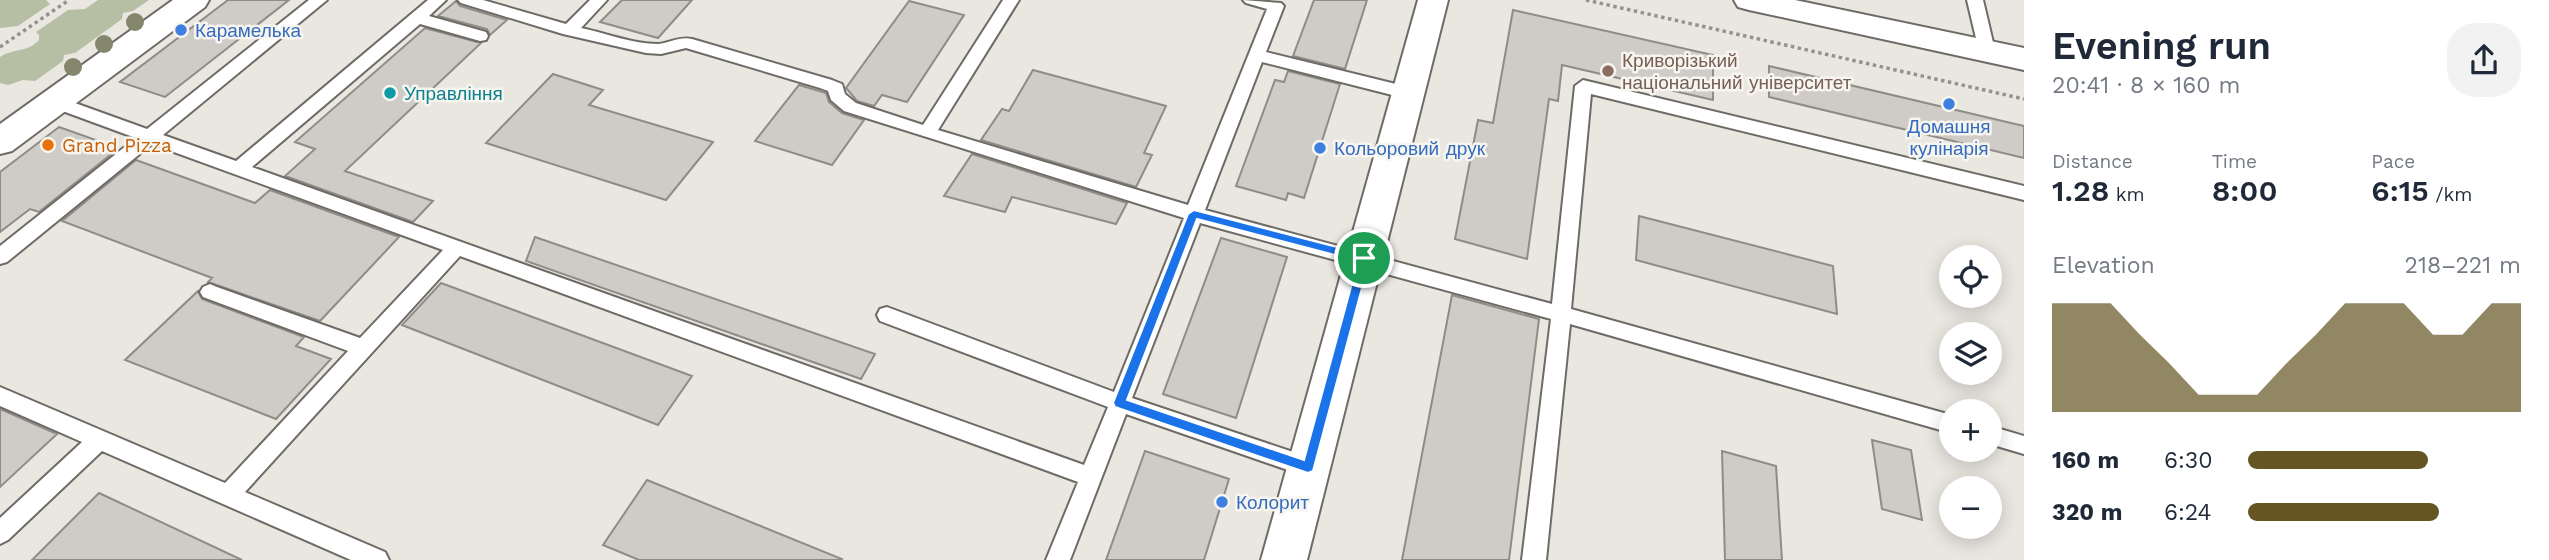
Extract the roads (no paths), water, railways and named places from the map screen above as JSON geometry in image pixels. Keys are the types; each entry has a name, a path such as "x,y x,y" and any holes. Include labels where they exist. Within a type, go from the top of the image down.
{"street":[{"path":"0,142 194,0"},
{"path":"1284,560 1433,0"},
{"path":"1749,0 2024,60"}],"lane":[{"path":"0,257 319,0"},
{"path":"239,168 438,0"},
{"path":"466,0 569,30 646,48 661,49 686,43 826,83 836,88 837,96 850,107 927,133 1194,214 1364,258 1939,421"},
{"path":"927,133 1011,0"},
{"path":"1058,560 1276,6 1251,0"},
{"path":"1975,0 1987,51"},
{"path":"569,30 595,1"},
{"path":"417,18 480,36"},
{"path":"1256,55 1408,93"},
{"path":"1534,560 1583,86 2024,193"},
{"path":"55,102 1090,477"},
{"path":"228,495 457,247"},
{"path":"210,292 363,348"},
{"path":"887,315 1120,403 1308,467"},
{"path":"0,396 377,560"},
{"path":"0,533 100,439"},
{"path":"2002,439 2024,445"}],"place":[{"name":"Карамелька","path":"181,30"},
{"name":"Криворізький національний університет","path":"1608,71"},
{"name":"Управління","path":"390,93"},
{"name":"Домашня кулінарія","path":"1949,104"},
{"name":"Grand Pizza","path":"48,145"},
{"name":"Кольоровий друк","path":"1320,148"},
{"name":"Колорит","path":"1222,502"}]}
